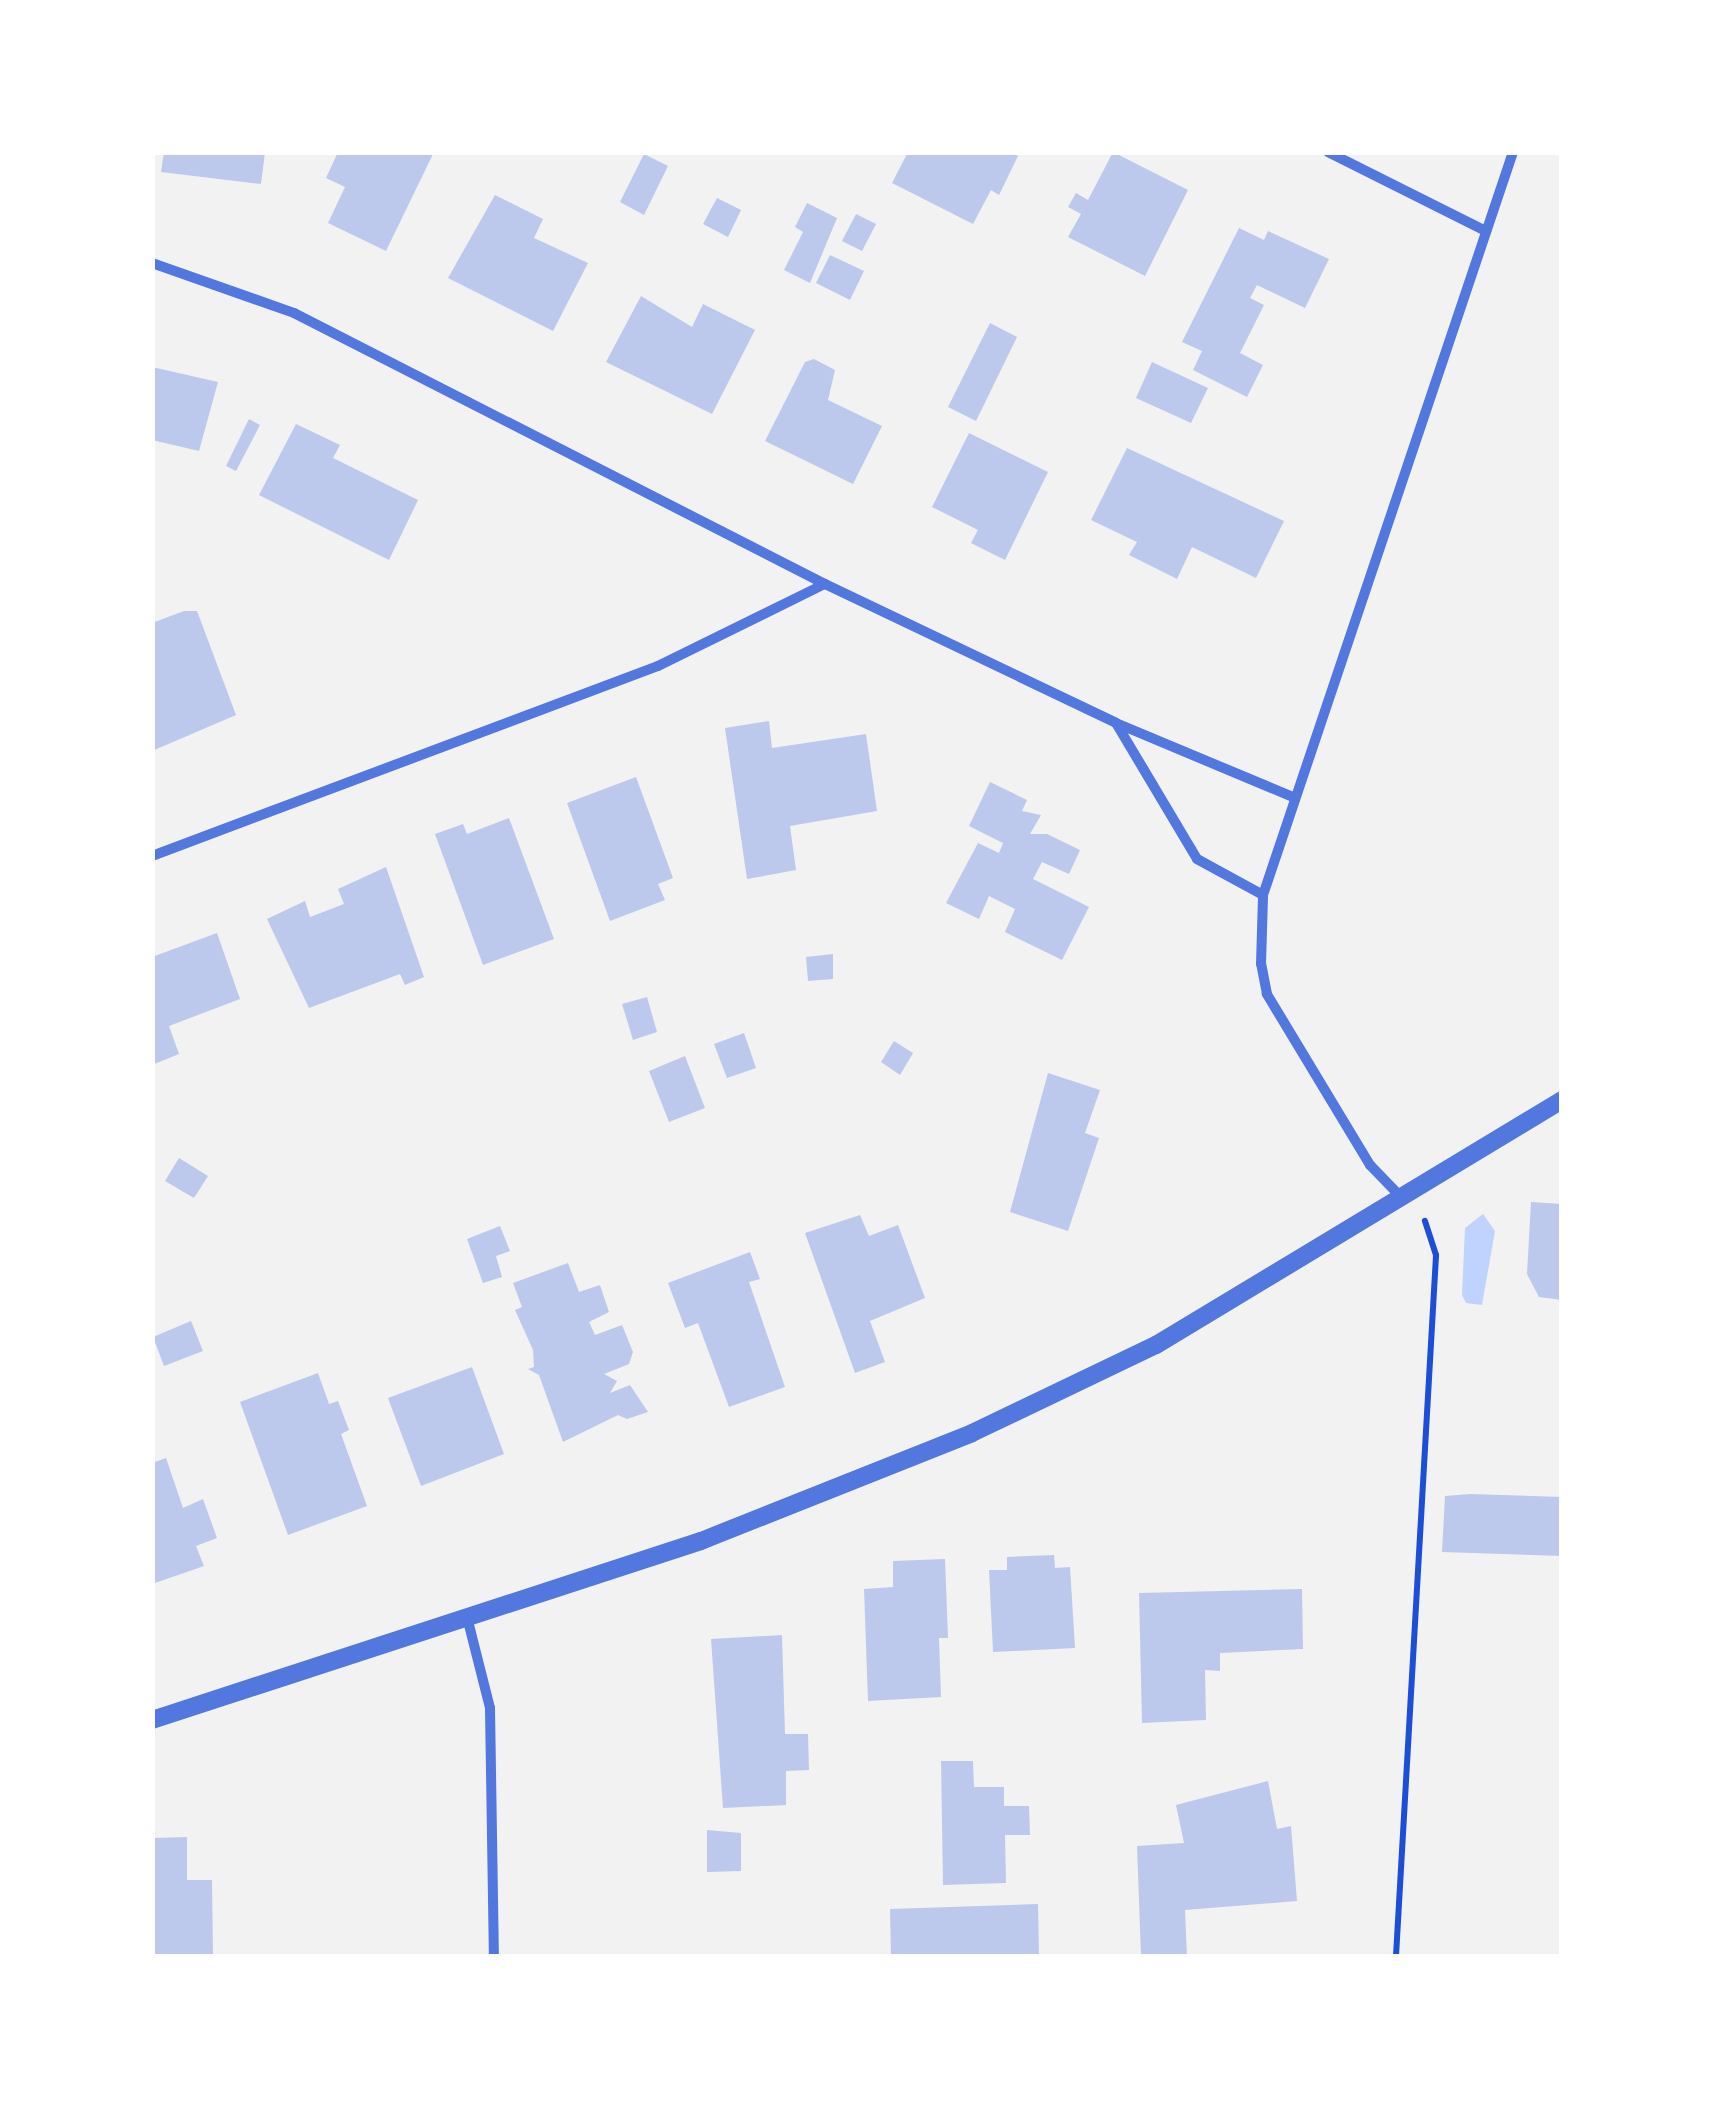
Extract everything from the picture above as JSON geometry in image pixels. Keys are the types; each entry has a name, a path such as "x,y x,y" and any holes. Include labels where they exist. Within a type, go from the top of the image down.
{"street":[{"path":"1328,152 1486,231"},
{"path":"1400,1195 1370,1165 1267,994 1260,964 1263,894 1513,152"},
{"path":"152,262 294,314 825,584 1116,722 1295,798"},
{"path":"152,856 658,666 825,584"},
{"path":"1116,722 1197,859 1227,881 1263,894"},
{"path":"152,1720 808,1503 972,1433 1156,1345 1562,1100"},
{"path":"467,1617 490,1708 494,1956"}],"path":[{"path":"1396,1956 1436,1255"}],"water":[{"path":"1483,1214 1495,1231 1482,1305 1466,1303 1462,1295 1465,1228"}],"building":[{"path":"164,152 265,152 261,184 161,172"},
{"path":"338,152 434,152 386,251 328,223 345,187 326,178"},
{"path":"908,152 1013,152 1018,156 999,195 991,190 973,224 892,183"},
{"path":"1113,152 1188,190 1145,276 1068,237 1081,214 1068,207 1076,193 1088,200"},
{"path":"644,154 668,166 644,215 620,202"},
{"path":"495,195 543,219 534,238 588,263 553,331 448,278"},
{"path":"717,198 741,210 728,237 703,224"},
{"path":"807,203 837,218 810,283 784,270 803,232 795,227"},
{"path":"856,214 876,224 862,251 842,241"},
{"path":"1239,228 1264,240 1268,231 1329,259 1305,308 1257,285 1250,298 1264,305 1240,353 1263,365 1247,397 1193,370 1202,351 1182,342"},
{"path":"830,255 864,271 850,300 816,283"},
{"path":"641,296 692,327 703,304 755,330 712,414 606,362"},
{"path":"990,323 1017,337 976,421 948,407"},
{"path":"814,359 835,370 828,400 882,426 853,484 765,441 805,362"},
{"path":"1152,362 1208,388 1191,423 1136,398"},
{"path":"152,367 218,382 199,451 152,440"},
{"path":"249,419 260,425 236,471 226,466"},
{"path":"296,424 340,445 333,458 418,500 389,560 259,495"},
{"path":"969,433 1048,472 1005,560 971,543 978,530 932,507"},
{"path":"1127,448 1284,521 1256,578 1192,547 1177,579 1129,555 1137,542 1091,520"},
{"path":"184,611 197,611 236,715 152,751 152,623"},
{"path":"769,721 772,748 866,734 877,811 790,826 796,870 747,879 725,728"},
{"path":"636,777 673,878 658,884 665,900 610,921 567,803"},
{"path":"990,782 1027,800 1022,811 1041,815 1030,834 1047,834 1080,850 1069,874 1042,862 1033,879 1089,907 1062,960 1005,932 1015,909 989,896 979,919 946,903 978,843 999,853 1003,843 969,826"},
{"path":"509,818 554,939 483,965 435,834 463,824 467,834"},
{"path":"386,867 424,977 405,985 400,974 309,1008 267,919 305,901 310,917 344,904 338,889"},
{"path":"217,933 240,999 169,1026 179,1054 152,1065 152,957"},
{"path":"833,954 833,979 808,981 806,957"},
{"path":"647,997 657,1032 633,1040 622,1004"},
{"path":"744,1033 756,1068 727,1078 714,1044"},
{"path":"894,1041 913,1053 900,1075 881,1062"},
{"path":"685,1056 705,1108 669,1122 649,1071"},
{"path":"1048,1073 1100,1090 1085,1133 1099,1138 1068,1231 1010,1212"},
{"path":"179,1158 208,1176 194,1198 165,1181"},
{"path":"1531,1202 1562,1204 1562,1300 1539,1297 1527,1274"},
{"path":"860,1215 869,1236 898,1225 925,1298 870,1321 885,1362 855,1373 805,1233"},
{"path":"500,1226 510,1251 496,1256 502,1277 483,1283 467,1239"},
{"path":"750,1252 760,1279 749,1282 785,1387 729,1407 698,1323 685,1328 668,1283"},
{"path":"568,1263 579,1292 600,1285 609,1312 589,1322 595,1335 622,1325 633,1352 629,1364 604,1374 617,1381 610,1393 630,1385 648,1412 627,1419 618,1415 563,1442 539,1375 528,1369 534,1367 533,1350 515,1310 522,1307 513,1283"},
{"path":"191,1321 203,1351 164,1366 153,1337"},
{"path":"472,1367 504,1454 421,1486 388,1398"},
{"path":"318,1373 329,1404 338,1401 349,1430 341,1434 367,1506 288,1535 240,1402"},
{"path":"166,1458 183,1508 203,1499 217,1538 196,1546 204,1566 152,1584 152,1463"},
{"path":"1445,1496 1562,1497 1562,1556 1442,1552"},
{"path":"1054,1555 1055,1568 1070,1567 1075,1648 993,1652 989,1570 1007,1570 1007,1557"},
{"path":"945,1559 948,1638 939,1638 941,1697 868,1701 864,1589 893,1587 893,1561"},
{"path":"1302,1589 1303,1649 1220,1653 1220,1671 1205,1670 1206,1720 1142,1723 1139,1593"},
{"path":"782,1635 785,1734 808,1734 809,1770 786,1771 786,1805 723,1808 711,1639"},
{"path":"941,1761 973,1761 974,1787 1004,1787 1004,1806 1029,1806 1030,1835 1005,1835 1006,1883 943,1885"},
{"path":"1268,1781 1277,1829 1291,1826 1297,1901 1185,1910 1187,1956 1141,1956 1137,1846 1184,1843 1176,1805"},
{"path":"707,1830 741,1833 741,1871 707,1872"},
{"path":"187,1837 187,1880 212,1880 213,1956 152,1956 152,1838"},
{"path":"1038,1904 1039,1956 891,1956 890,1909"}]}
